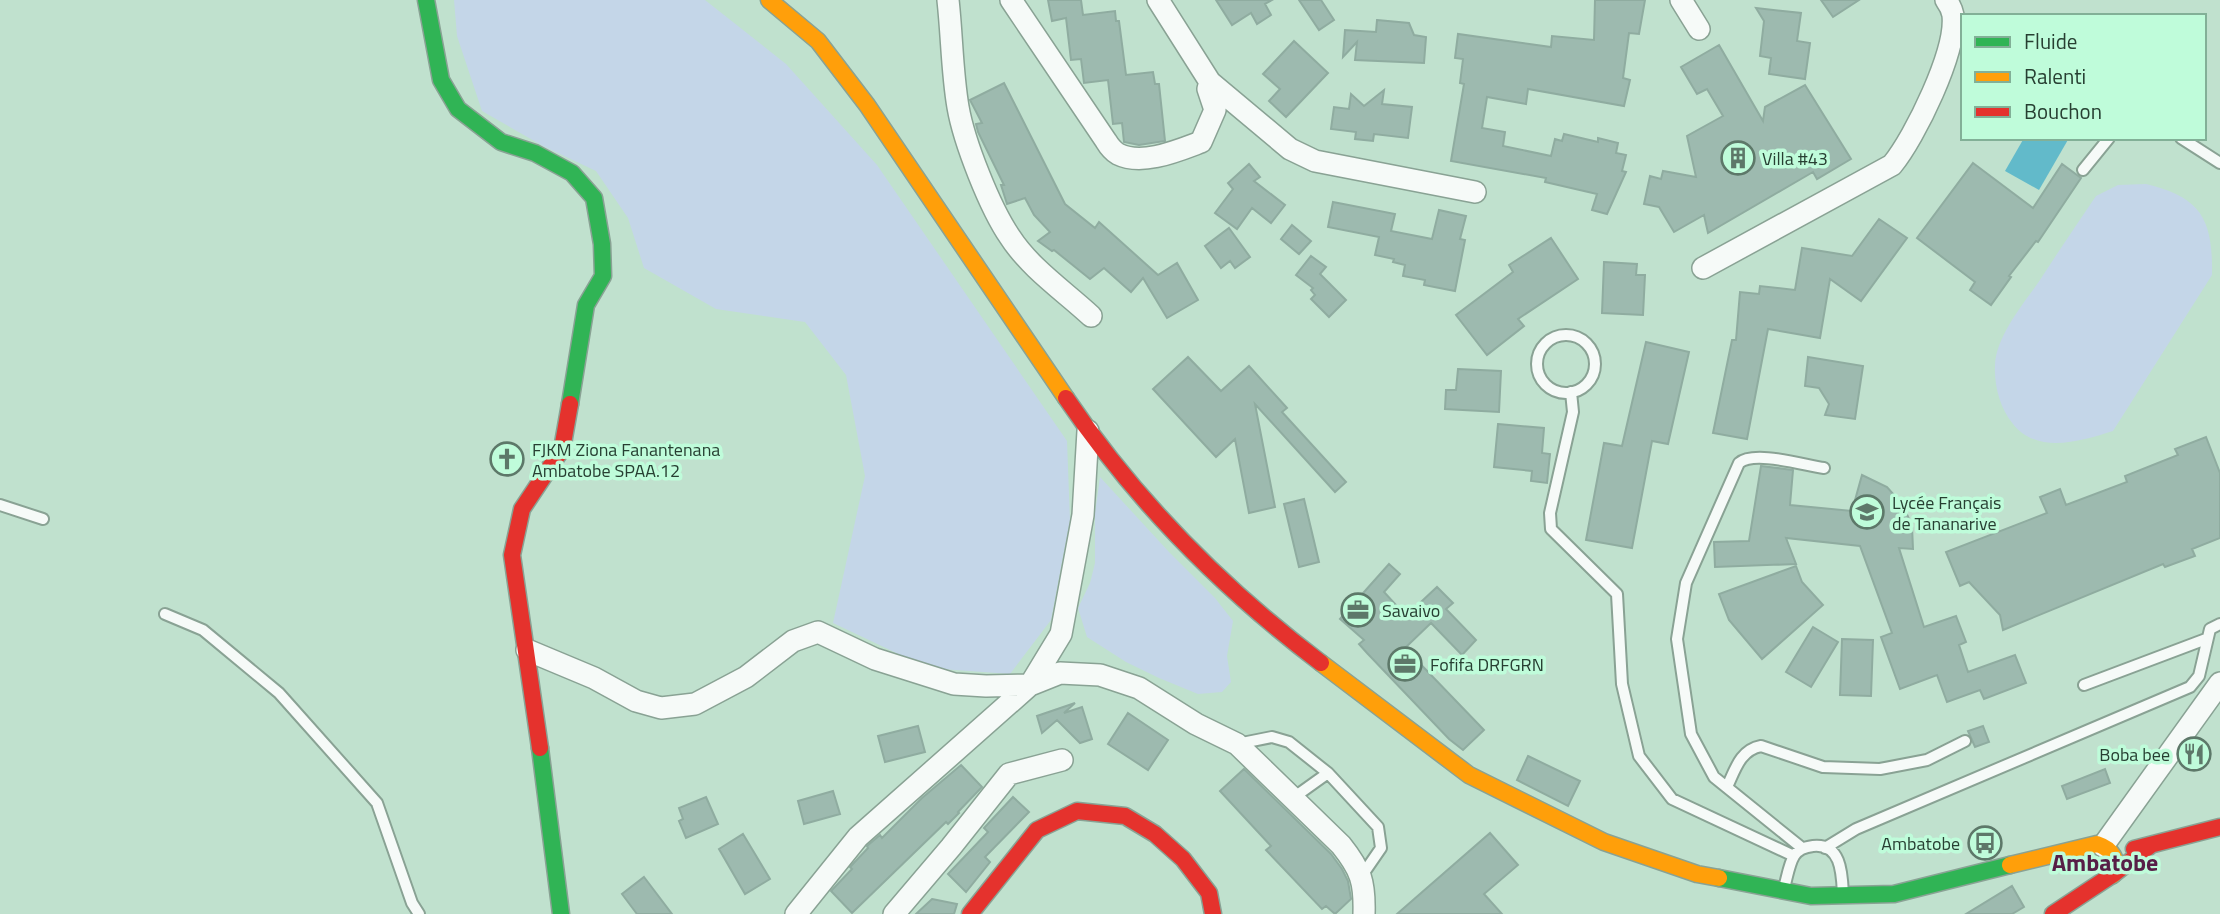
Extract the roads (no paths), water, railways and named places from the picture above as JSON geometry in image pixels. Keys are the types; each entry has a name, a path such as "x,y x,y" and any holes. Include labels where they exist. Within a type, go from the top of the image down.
{"street":[{"path":"426,0 441,80 458,109 501,142 535,153 572,173 594,198 602,244 603,276 586,306 562,449 522,509 512,555 561,914"},
{"path":"769,0 818,41 867,105 1088,430 1174,534 1276,629 1469,775 1604,842 1697,874 1811,896 1894,894 2042,859 2100,848 2151,845 2220,827"},
{"path":"948,0 960,117 993,206 1010,237 1029,259 1091,316"},
{"path":"1011,0 1116,153 1134,159 1157,156 1201,142 1214,110 1208,89 1210,82"},
{"path":"1158,0 1210,82 1290,149 1315,161 1475,192"},
{"path":"1681,0 1699,29"},
{"path":"1703,268 1892,165 1913,136 1949,45 1953,15 1946,0"},
{"path":"796,914 858,837 1030,685 1061,634 1083,515 1088,430"},
{"path":"527,650 594,678 636,701 661,708 695,704 746,677 793,641 818,632 875,659 954,684 986,687 1030,685 1060,673 1100,675 1139,688 1196,724 1237,744 1341,845 1354,862 1365,890 1364,914"},
{"path":"2072,899 2077,858 2100,848 2220,683"},
{"path":"894,914 1009,774 1062,760"},
{"path":"970,914 1037,830 1077,811 1125,816 1155,834 1183,859 1213,914"},
{"path":"2053,914 2072,899 2107,879 2151,845"},
{"path":"2100,848 2116,863 2107,879"},
{"path":"2042,859 2076,870 2087,881 2107,879"}],"lane":[{"path":"2083,170 2107,140"},
{"path":"2183,140 2220,163"},
{"path":"1566,335 1583,341 1594,356 1595,365 1589,382 1583,388 1571,392 1556,392 1548,388 1542,381 1536,364 1542,347 1549,341 1566,335"},
{"path":"1571,392 1573,412 1550,513 1551,529 1617,594 1622,684 1639,756 1671,799 1798,852 1817,845 1831,850 1838,857 1841,866 1843,895"},
{"path":"1798,852 1714,777 1691,734 1677,639 1686,583 1739,463 1744,459 1764,458 1824,468"},
{"path":"0,506 43,519"},
{"path":"165,614 203,630 279,693 377,803 412,903 419,914"},
{"path":"1825,848 1856,829 2190,687 2199,676 2210,629 2220,624"},
{"path":"2084,685 2206,639"},
{"path":"1237,744 1272,737 1289,742 1328,772 1378,827 1381,836 1381,848 1361,877"},
{"path":"1727,787 1742,755 1751,748 1761,746 1823,767 1880,769 1927,760 1965,741"},
{"path":"1293,798 1328,772"},
{"path":"1783,891 1798,852"}],"water":[{"path":"2023,140 2068,140 2039,190 2005,171"}],"place":[{"name":"Villa #43","path":"1738,158"},
{"name":"FJKM Ziona Fanantenana Ambatobe SPAA.12","path":"507,459"},
{"name":"Lycée Français de Tananarive","path":"1867,512"},
{"name":"Savaivo","path":"1358,610"},
{"name":"Fofifa DRFGRN","path":"1405,664"},
{"name":"Boba bee","path":"2194,754"},
{"name":"Ambatobe","path":"1985,843"}],"district":[{"name":"Ambatobe","path":"2105,862"}]}
